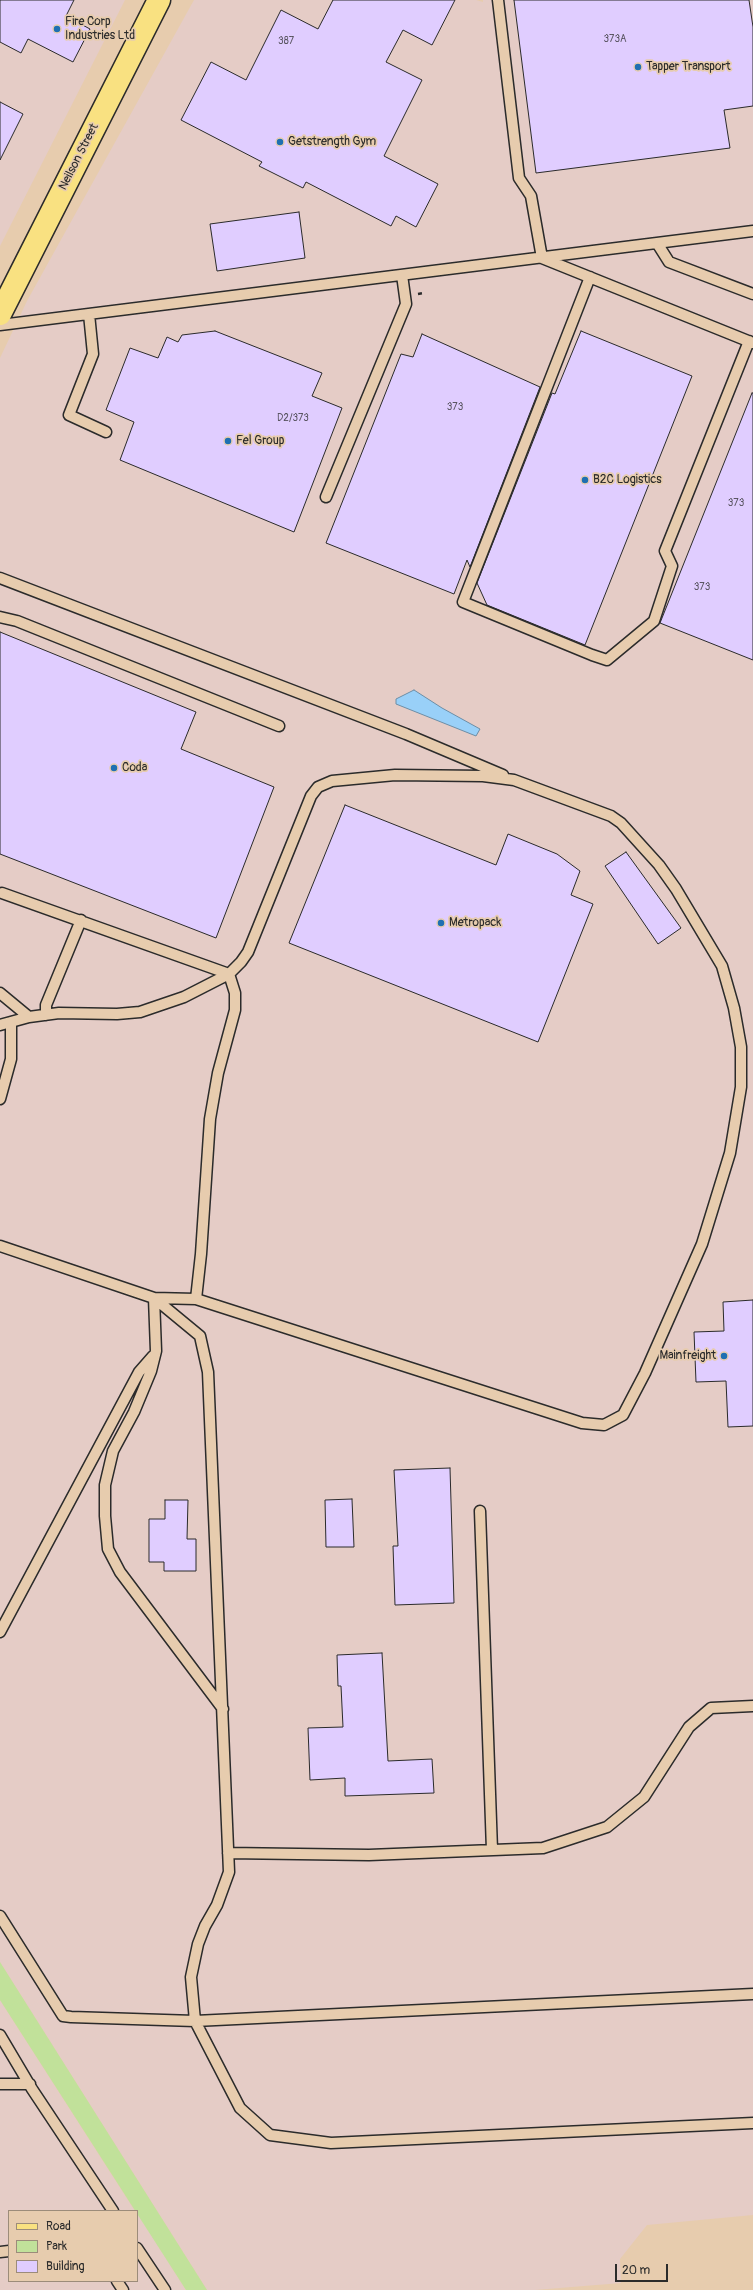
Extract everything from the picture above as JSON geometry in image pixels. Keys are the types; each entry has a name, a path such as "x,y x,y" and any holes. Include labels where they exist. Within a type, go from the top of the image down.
{"main road":[{"name":"Neilson Street","path":"0,314 159,0"}],"lane":[{"path":"498,0 520,178 530,196 542,258"},
{"path":"0,325 753,231"},
{"path":"657,243 669,262 753,294"},
{"path":"542,258 590,277 751,342 665,551 672,566 654,621 607,660 463,602 590,277"},
{"path":"326,497 406,304 402,275"},
{"path":"89,314 93,354 69,415 106,432"},
{"path":"0,578 406,734 520,782 618,820 659,865 676,889 722,966 734,1008 741,1047 741,1087 730,1153 702,1244 645,1373 623,1415 604,1425 582,1423 196,1299 154,1298 0,1246"},
{"path":"0,617 17,621 279,726"},
{"path":"0,1025 29,1017 46,1015 140,1012 184,997 229,974 241,962 248,952 311,796 318,787 332,781 395,775 483,776 520,782"},
{"path":"2,892 229,974"},
{"path":"46,1015 46,1005 81,920"},
{"path":"196,1299 200,1267 210,1119 218,1074 235,1010 235,993 229,974"},
{"path":"0,993 29,1017"},
{"path":"0,1098 11,1059 11,1022"},
{"path":"154,1298 156,1351 151,1371 134,1412 113,1451 105,1485 105,1516 108,1549 120,1572 223,1709"},
{"path":"154,1298 200,1336 208,1372 228,1853 227,1878 217,1905 205,1926 194,1960 191,1977 195,2021 240,2108 270,2135 331,2143 753,2123"},
{"path":"0,1632 139,1372 156,1351"},
{"path":"480,1511 492,1850"},
{"path":"228,1853 369,1855 543,1848 607,1827 644,1798 689,1727 711,1708 753,1706"},
{"path":"0,1916 63,2016 195,2021 753,1994"},
{"path":"0,2035 30,2084 112,2210"},
{"path":"0,2084 30,2084"},
{"path":"138,2250 165,2290"}],"shaded area":[{"path":"0,0 125,0 0,246"},
{"path":"194,0 476,0 483,2 483,0 753,0 753,2215 647,2225 620,2259 621,2283 535,2290 207,2290 0,1962 0,358 27,301"},
{"path":"0,2000 134,2210 8,2210 8,2282 138,2282 138,2215 186,2290 0,2290"}],"green space":[{"path":"0,1962 207,2290 186,2290 138,2215 138,2210 135,2210 0,2000"}],"water":[{"path":"414,690 442,708 480,729 476,736 396,704 396,699"}],"building":[{"path":"0,0 74,0 66,16 90,29 73,62 28,39 21,53 0,42"},
{"path":"333,0 455,0 432,45 403,30 386,62 422,80 384,156 438,184 416,227 396,216 391,226 306,182 303,188 259,166 262,162 181,120 211,62 246,80 281,10 318,29"},
{"name":"Tapper Transport","path":"514,0 749,0 753,27 753,106 724,110 730,148 536,173"},
{"path":"0,102 23,114 0,160"},
{"path":"299,212 305,258 217,271 210,224"},
{"name":"Fel Group","path":"215,331 322,373 312,396 342,408 294,532 120,460 134,422 106,410 130,348 158,358 167,337 178,342 182,335"},
{"name":"B2C Logistics","path":"581,331 692,376 585,645 487,605 477,583 552,393 555,394"},
{"path":"422,334 540,387 470,567 467,560 454,594 326,543 401,354 413,357"},
{"path":"753,393 753,660 660,623"},
{"name":"Coda","path":"0,632 196,712 181,749 274,787 216,938 0,854"},
{"name":"Metropack","path":"345,805 496,865 508,834 557,854 580,871 571,895 593,904 538,1042 289,943"},
{"path":"626,852 681,928 658,944 605,866"},
{"name":"Mainfreight","path":"753,1300 753,1426 728,1427 726,1381 696,1382 694,1332 724,1331 723,1302"},
{"path":"450,1468 454,1603 395,1605 393,1546 398,1546 394,1470"},
{"path":"352,1499 354,1547 326,1547 325,1500"},
{"path":"165,1500 188,1500 187,1539 196,1539 196,1571 164,1571 164,1562 149,1562 149,1519 165,1519"},
{"path":"382,1653 388,1761 432,1759 434,1793 345,1796 345,1778 310,1780 308,1728 343,1727 341,1686 338,1686 337,1655"}],"place":[{"name":"Fire Corp Industries Ltd","path":"57,29"},
{"name":"Tapper Transport","path":"638,67"},
{"name":"Getstrength Gym","path":"280,142"},
{"name":"Fel Group","path":"228,441"},
{"name":"B2C Logistics","path":"585,480"},
{"name":"Coda","path":"114,768"},
{"name":"Metropack","path":"441,923"},
{"name":"Mainfreight","path":"724,1356"}]}
